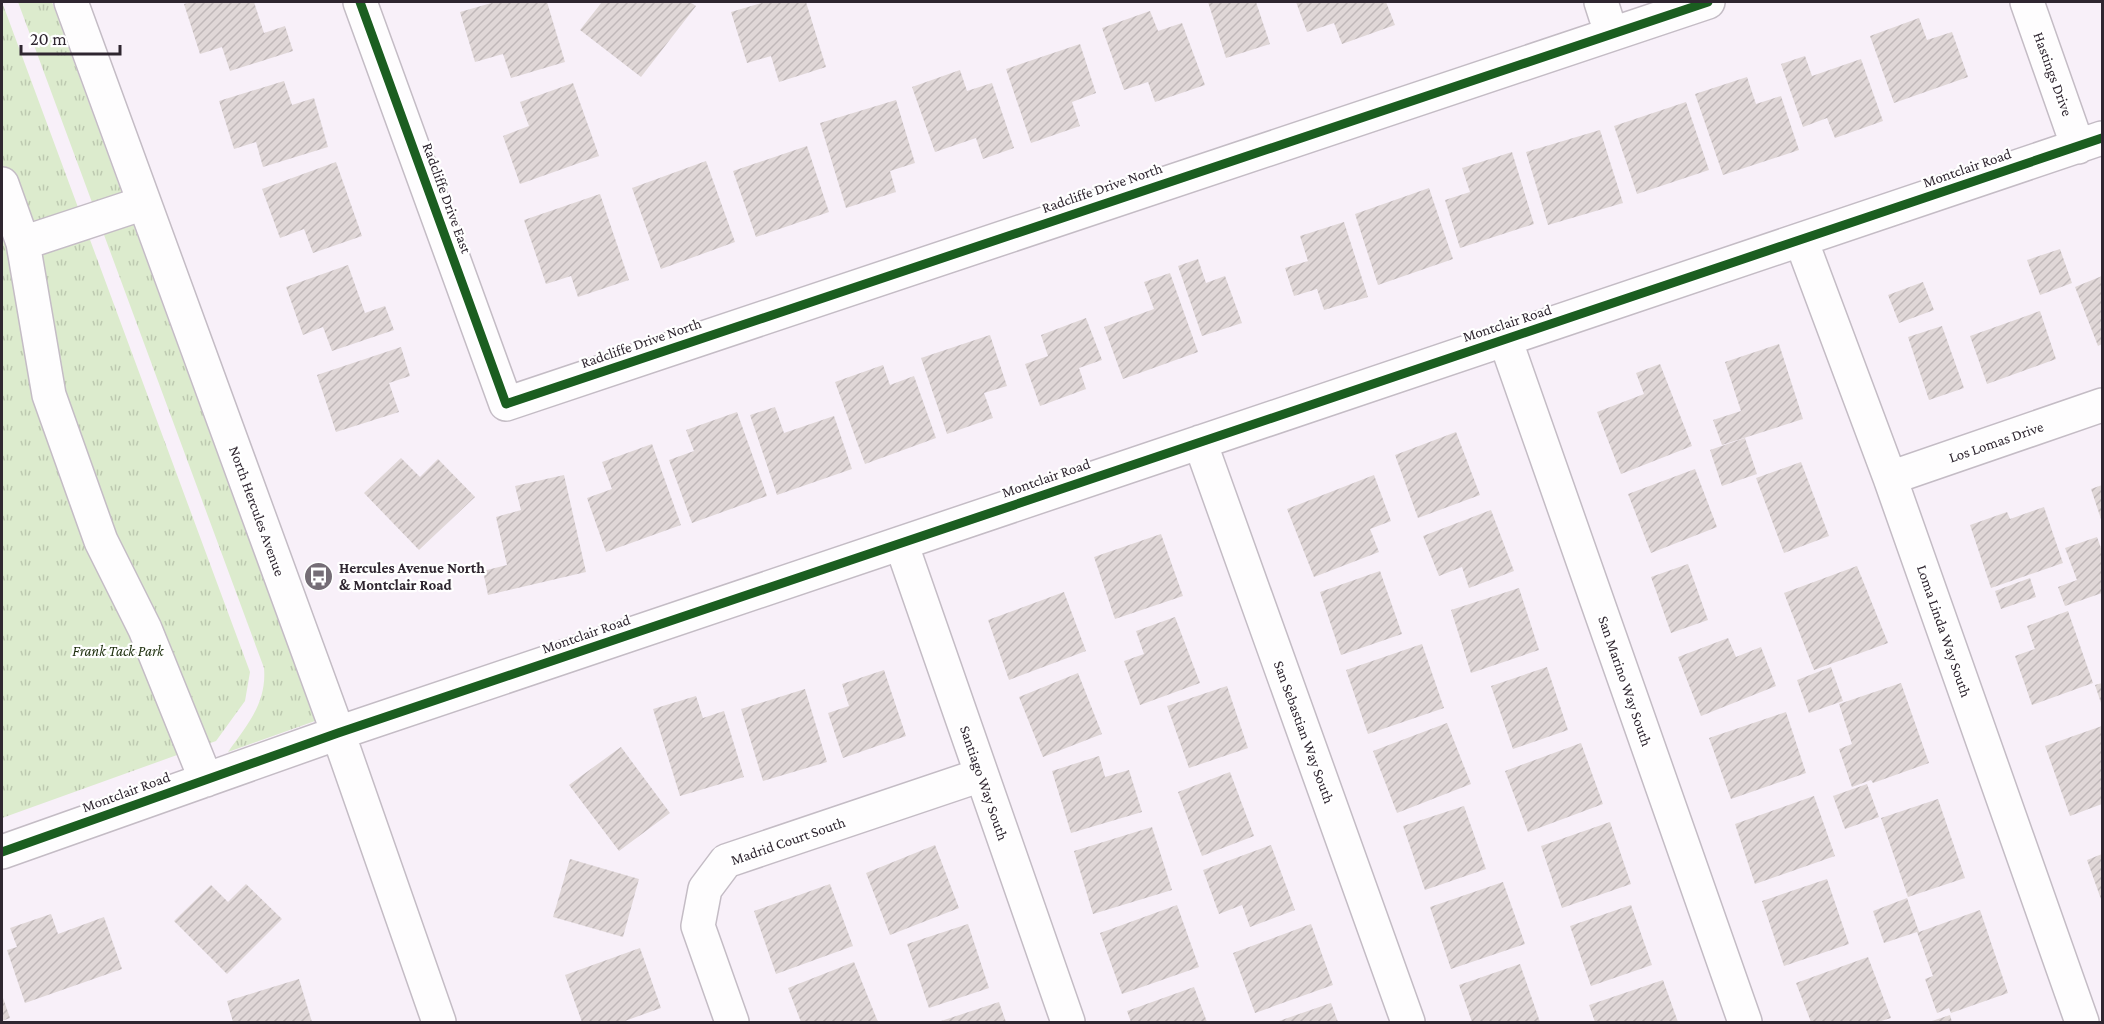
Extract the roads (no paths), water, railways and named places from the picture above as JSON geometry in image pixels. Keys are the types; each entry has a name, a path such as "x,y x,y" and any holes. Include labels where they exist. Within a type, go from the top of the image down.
{"street":[{"name":"North Hercules Avenue","path":"71,2 338,733 439,1023"},
{"name":"Radcliffe Drive East","path":"360,2 506,404"},
{"path":"1600,2 1611,33"},
{"name":"Radcliffe Drive North","path":"506,404 1708,2"},
{"name":"Hastings Drive","path":"2027,2 2090,142"},
{"name":"Montclair Road","path":"2,852 338,733 2090,142"},
{"path":"2,184 22,243 49,395 101,541 145,629 206,780"},
{"path":"22,243 144,203"},
{"name":"Loma Linda Way South","path":"1801,240 1890,478 2082,1023"},
{"name":"San Marino Way South","path":"1505,339 1745,1023"},
{"name":"Los Lomas Drive","path":"1890,478 2103,405"},
{"name":"San Sebastian Way South","path":"1200,442 1408,1023"},
{"name":"Santiago Way South","path":"901,543 1068,1023"},
{"name":"Madrid Court South","path":"732,1023 699,926 705,889 726,861 981,775"}],"place":[{"name":"Hercules Avenue North & Montclair Road","path":"318,577"}],"park label":[{"name":"Frank Tack Park","path":"118,651"}]}
